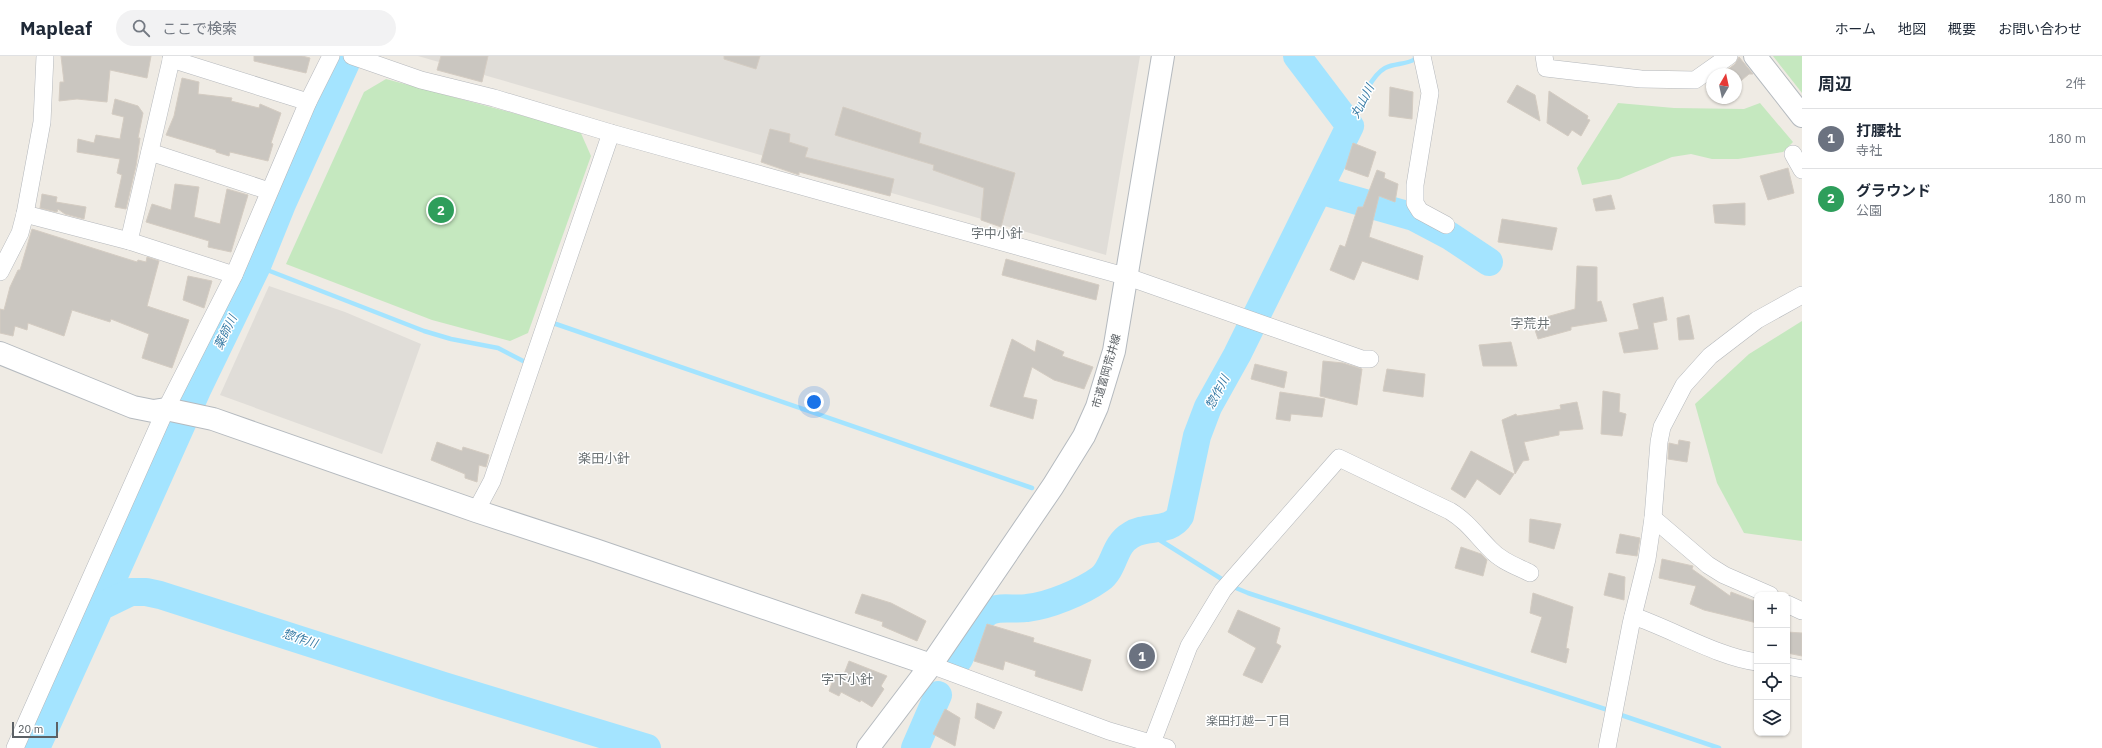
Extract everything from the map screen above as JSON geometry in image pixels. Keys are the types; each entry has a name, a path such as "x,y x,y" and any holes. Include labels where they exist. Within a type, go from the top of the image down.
{"street":[{"path":"0,272 20,233 25,214 42,122 44,56"},
{"path":"16,748 166,409 234,275 308,102 331,56"},
{"name":"市道富岡荒井線","path":"868,748 930,665 1053,486 1084,436 1097,407 1114,351 1128,277 1163,56"},
{"path":"1422,56 1430,93 1416,185 1415,203 1420,211 1446,224"},
{"path":"1544,56 1546,68 1641,79 1687,80 1695,80 1729,56"},
{"path":"1755,56 1802,116"},
{"path":"129,241 172,58 308,102"},
{"path":"357,58 421,80 494,98 611,133 1128,277 1362,359 1370,358"},
{"path":"476,511 492,481 611,133"},
{"path":"150,152 270,191"},
{"path":"1793,154 1802,170"},
{"path":"25,214 129,241 234,275"},
{"path":"1608,748 1633,616 1647,559 1653,518 1659,442 1662,427 1684,385 1710,356 1756,320 1802,295"},
{"path":"0,354 133,407 153,411 166,409 213,419 476,511 595,550 930,665 1109,731 1160,746 1189,646 1230,583 1339,458 1450,511 1464,520 1491,550 1507,562 1530,573"},
{"path":"1653,518 1708,565 1724,575 1763,592"},
{"path":"1790,605 1802,611"},
{"path":"1633,616 1656,624 1729,655 1743,660 1754,662"},
{"path":"1790,667 1802,669"}],"shaded area":[{"path":"418,56 1140,56 1106,255"},
{"path":"269,286 345,312 421,344 382,454 220,395"}],"green space":[{"path":"1773,56 1802,56 1802,93"},
{"path":"386,79 580,131 591,156 528,333 510,341 432,320 286,264 364,92"},
{"path":"1618,103 1674,108 1744,109 1760,103 1793,142 1783,152 1738,159 1712,159 1691,154 1672,157 1619,179 1582,185 1577,168"},
{"path":"1802,321 1802,541 1744,533 1717,483 1695,404 1749,354"}],"building":[{"path":"61,56 151,56 147,78 110,70 107,102 77,99 59,101 60,82 64,82"},
{"path":"254,56 302,56 310,58 306,73 254,61"},
{"path":"441,56 488,56 482,82 437,70"},
{"path":"724,56 760,56 756,69 724,59"},
{"path":"1739,57 1753,74 1749,74 1742,80 1742,68 1730,68 1735,64"},
{"path":"182,78 199,82 198,94 232,98 231,101 259,108 260,104 281,113 271,143 273,144 268,161 230,152 229,156 216,152 216,150 166,135 174,116"},
{"path":"1517,85 1535,95 1540,121 1507,102"},
{"path":"1390,87 1413,92 1412,119 1389,116"},
{"path":"1549,91 1588,116 1587,119 1590,120 1581,136 1572,130 1568,136 1547,123"},
{"path":"115,99 138,106 143,113 138,138 140,138 136,166 126,209 115,207 122,175 117,173 120,159 77,152 78,139 94,143 96,135 120,139 124,117 112,114"},
{"path":"843,107 921,133 919,143 1015,173 1001,227 981,220 984,188 933,170 934,165 835,135"},
{"path":"770,129 790,134 789,142 808,148 805,157 894,179 890,196 799,172 799,175 761,162"},
{"path":"1353,143 1376,152 1368,177 1345,169"},
{"path":"1788,168 1794,193 1768,200 1760,176"},
{"path":"1377,170 1385,173 1384,178 1398,184 1395,202 1379,196 1369,237 1423,256 1418,280 1362,261 1354,280 1330,270 1340,245 1345,247 1358,207 1363,207"},
{"path":"175,184 199,187 194,217 220,224 227,189 248,195 231,252 208,247 209,241 146,222 152,204 171,210"},
{"path":"42,194 57,197 56,202 86,207 84,219 65,214 58,209 57,212 40,208"},
{"path":"1611,195 1615,209 1596,211 1593,199"},
{"path":"1745,203 1745,225 1715,223 1713,205"},
{"path":"1502,219 1557,228 1552,250 1498,242"},
{"path":"32,229 137,262 138,260 146,262 147,257 159,261 147,306 189,320 172,368 142,358 149,334 111,319 110,322 72,310 64,336 28,323 27,330 15,326 13,336 0,333 0,309 4,310 10,287 18,270 20,270"},
{"path":"1006,259 1099,285 1096,300 1002,275"},
{"path":"1577,266 1597,267 1597,302 1601,301 1607,321 1571,327 1571,330 1538,339 1532,321 1575,309"},
{"path":"188,276 212,281 204,308 183,300"},
{"path":"1663,297 1667,320 1653,323 1658,349 1624,353 1619,333 1639,329 1633,304"},
{"path":"1689,315 1694,339 1679,340 1677,318"},
{"path":"1012,339 1035,352 1037,340 1064,352 1062,356 1093,367 1084,389 1054,380 1032,367 1023,397 1037,400 1033,419 990,406"},
{"path":"1511,342 1517,366 1483,366 1479,345"},
{"path":"1323,361 1343,363 1362,369 1357,405 1320,396"},
{"path":"1255,364 1287,372 1284,388 1251,379"},
{"path":"1387,369 1425,374 1423,397 1383,391"},
{"path":"1603,391 1620,394 1619,412 1626,414 1622,436 1601,434"},
{"path":"1280,392 1325,399 1322,417 1291,414 1290,421 1276,419"},
{"path":"1577,402 1583,429 1559,431 1559,435 1524,442 1529,460 1523,461 1515,474 1502,420 1516,414 1517,416 1561,409 1560,405"},
{"path":"1679,440 1690,442 1687,462 1668,459 1669,443 1678,445"},
{"path":"437,442 462,451 463,447 489,455 486,467 479,465 477,482 465,478 465,474 431,460"},
{"path":"1471,451 1514,474 1500,495 1477,479 1465,498 1451,489"},
{"path":"1530,519 1561,524 1554,549 1529,542"},
{"path":"1620,534 1640,538 1637,556 1616,553"},
{"path":"1461,547 1481,554 1487,560 1483,576 1455,568"},
{"path":"1662,559 1693,566 1692,569 1730,596 1731,592 1754,601 1754,622 1704,610 1690,604 1696,586 1659,578"},
{"path":"1609,573 1625,577 1624,600 1604,595"},
{"path":"1533,593 1573,607 1566,648 1569,649 1566,663 1531,652 1542,617 1530,613"},
{"path":"862,594 891,603 926,621 917,641 882,626 883,622 855,613"},
{"path":"1238,610 1280,628 1276,643 1281,646 1262,683 1243,675 1256,648 1228,632"},
{"path":"987,624 1034,638 1033,642 1091,660 1082,691 1035,676 1036,671 1005,661 1003,670 974,661"},
{"path":"1790,632 1802,633 1802,656 1790,654"},
{"path":"849,661 887,676 881,686 884,689 872,707 861,700 860,702 841,692 839,696 829,691 836,672 844,674"},
{"path":"977,703 1002,712 994,729 975,718"},
{"path":"945,709 960,718 955,746 933,734"}],"waterway":[{"name":"薬師川","path":"100,607 197,390 257,266 282,204 349,56"},
{"name":"惣作川","path":"959,659 975,626 984,615 990,611 1035,607 1065,598 1084,589 1105,574 1109,569 1117,550 1125,539 1137,532 1170,525 1180,516 1197,436 1208,407 1237,355 1350,126 1297,56"},
{"name":"丸山川","path":"1350,126 1364,94 1379,72 1389,66 1412,61 1415,59 1415,56"},
{"name":"惣作川","path":"1319,190 1414,217 1450,236 1489,262"},
{"path":"257,266 424,331 451,339 498,348 529,364"},
{"path":"552,326 553,323 1032,488"},
{"path":"1158,539 1236,588 1248,593 1611,711"},
{"name":"惣作川","path":"36,748 100,607 131,592 146,592 160,595 444,686 647,748"},
{"name":"惣作川","path":"915,748 938,695"},
{"path":"1618,714 1719,748"}],"place":[{"name":"グラウンド","path":"441,210"},
{"name":"打腰社","path":"1142,656"}],"district":[{"name":"字中小針","path":"997,233"},
{"name":"字荒井","path":"1530,323"},
{"name":"楽田小針","path":"604,458"},
{"name":"字下小針","path":"847,679"},
{"name":"楽田打越一丁目","path":"1248,720"}]}
